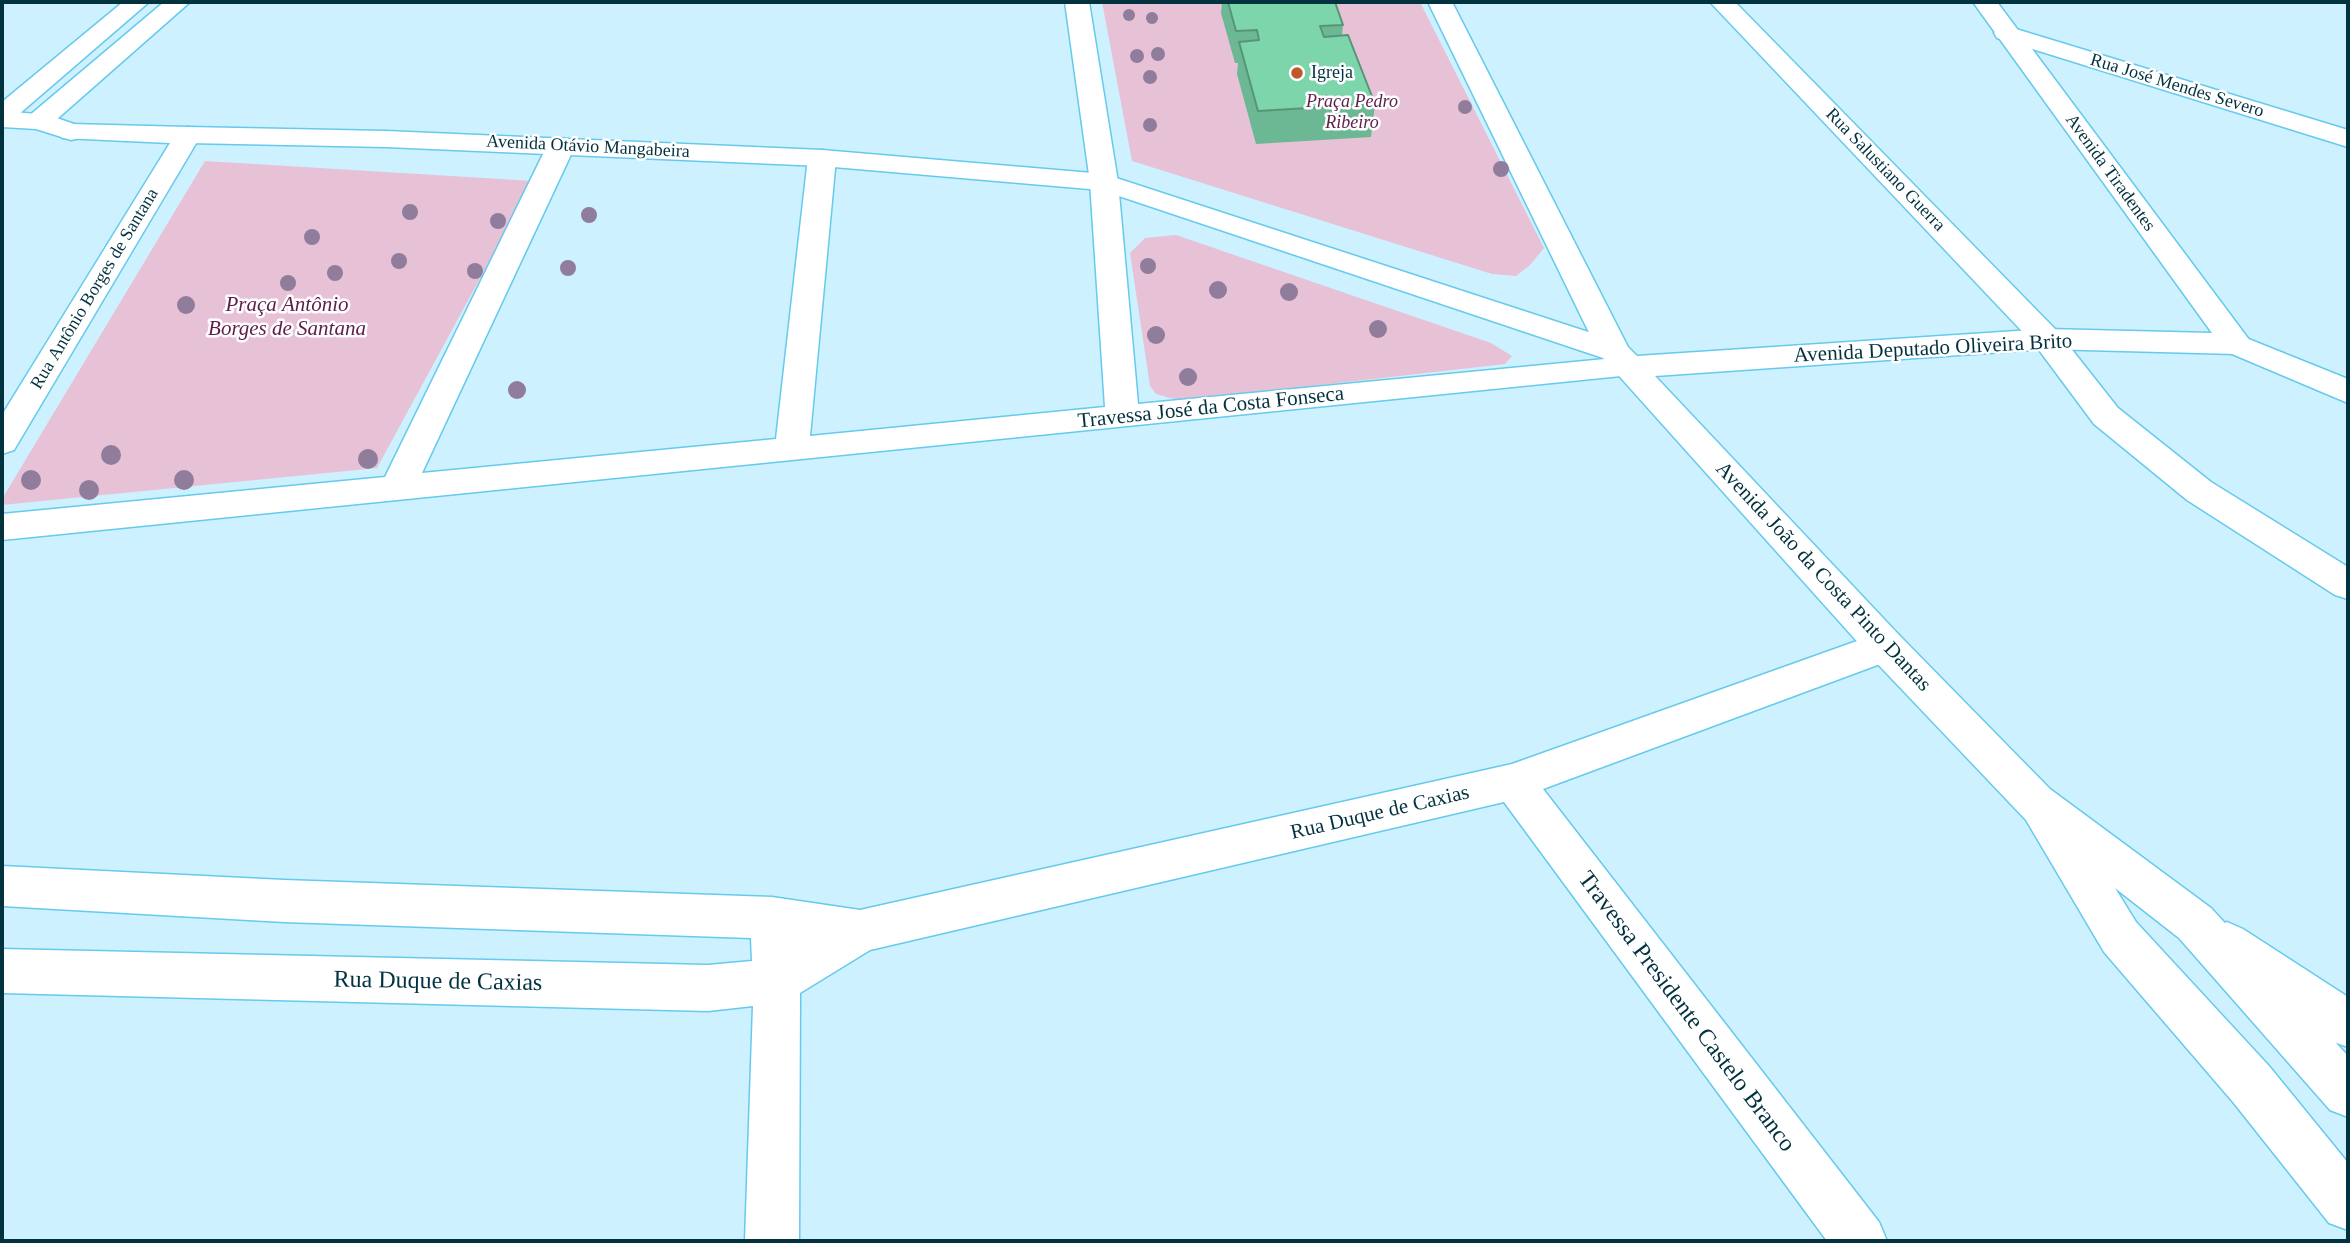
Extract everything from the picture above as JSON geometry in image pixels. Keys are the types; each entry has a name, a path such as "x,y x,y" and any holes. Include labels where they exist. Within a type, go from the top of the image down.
{"street":[{"path":"2,117 137,2"},
{"path":"38,121 178,2"},
{"path":"1077,2 1104,182 1122,417"},
{"path":"1440,2 1622,359"},
{"name":"Rua Salustiano Guerra","path":"1722,2 2047,339 2106,416 2199,491 2348,585"},
{"name":"Avenida Tiradentes","path":"1985,2 2236,344"},
{"name":"Rua José Mendes Severo","path":"2006,33 2348,139"},
{"name":"Avenida Otávio Mangabeira","path":"2,117 38,121 71,132"},
{"name":"Avenida Otávio Mangabeira","path":"2,142 71,132 561,146 822,158 1104,182"},
{"name":"Rua Antônio Borges de Santana","path":"2,442 188,135"},
{"path":"397,488 561,146"},
{"path":"2,527 792,449 822,158"},
{"path":"1104,182 1622,359"},
{"name":"Avenida Deputado Oliveira Brito","path":"1622,359 2047,339 2236,344"},
{"path":"2236,344 2348,392"},
{"name":"Travessa José da Costa Fonseca","path":"792,449 1122,417 1622,359"},
{"name":"Avenida João da Costa Pinto Dantas","path":"1622,359 1885,646 2035,802 2194,923 2348,1093"},
{"name":"Rua Duque de Caxias","path":"2,971 708,988 777,981 860,931 1513,782 1885,646"},
{"name":"Travessa Presidente Castelo Branco","path":"1513,782 1860,1241"},
{"name":"Avenida João da Costa Pinto Dantas","path":"2035,802 2120,937 2251,1084 2348,1204"},
{"name":"Rua Duque de Caxias","path":"2,886 284,901 772,918 860,931"},
{"path":"772,918 777,981 772,1241"},
{"path":"2194,923 2348,1024"}],"green space":[{"name":"Praça Pedro Ribeiro","path":"1102,2 1420,2 1544,248 1530,265 1516,276 1492,274 1132,161"},
{"name":"Praça Antônio Borges de Santana","path":"205,161 533,181 377,468 2,505 2,499"},
{"path":"1176,235 1491,343 1512,356 1505,364 1181,401 1156,394 1150,386 1130,253 1145,238"}],"building":[{"name":"Igreja","path":"1228,2 1335,2 1343,25 1320,26 1324,37 1348,35 1375,104 1258,111 1239,42 1259,40 1257,30 1236,31"}],"place":[{"name":"Igreja","path":"1297,73"}]}
